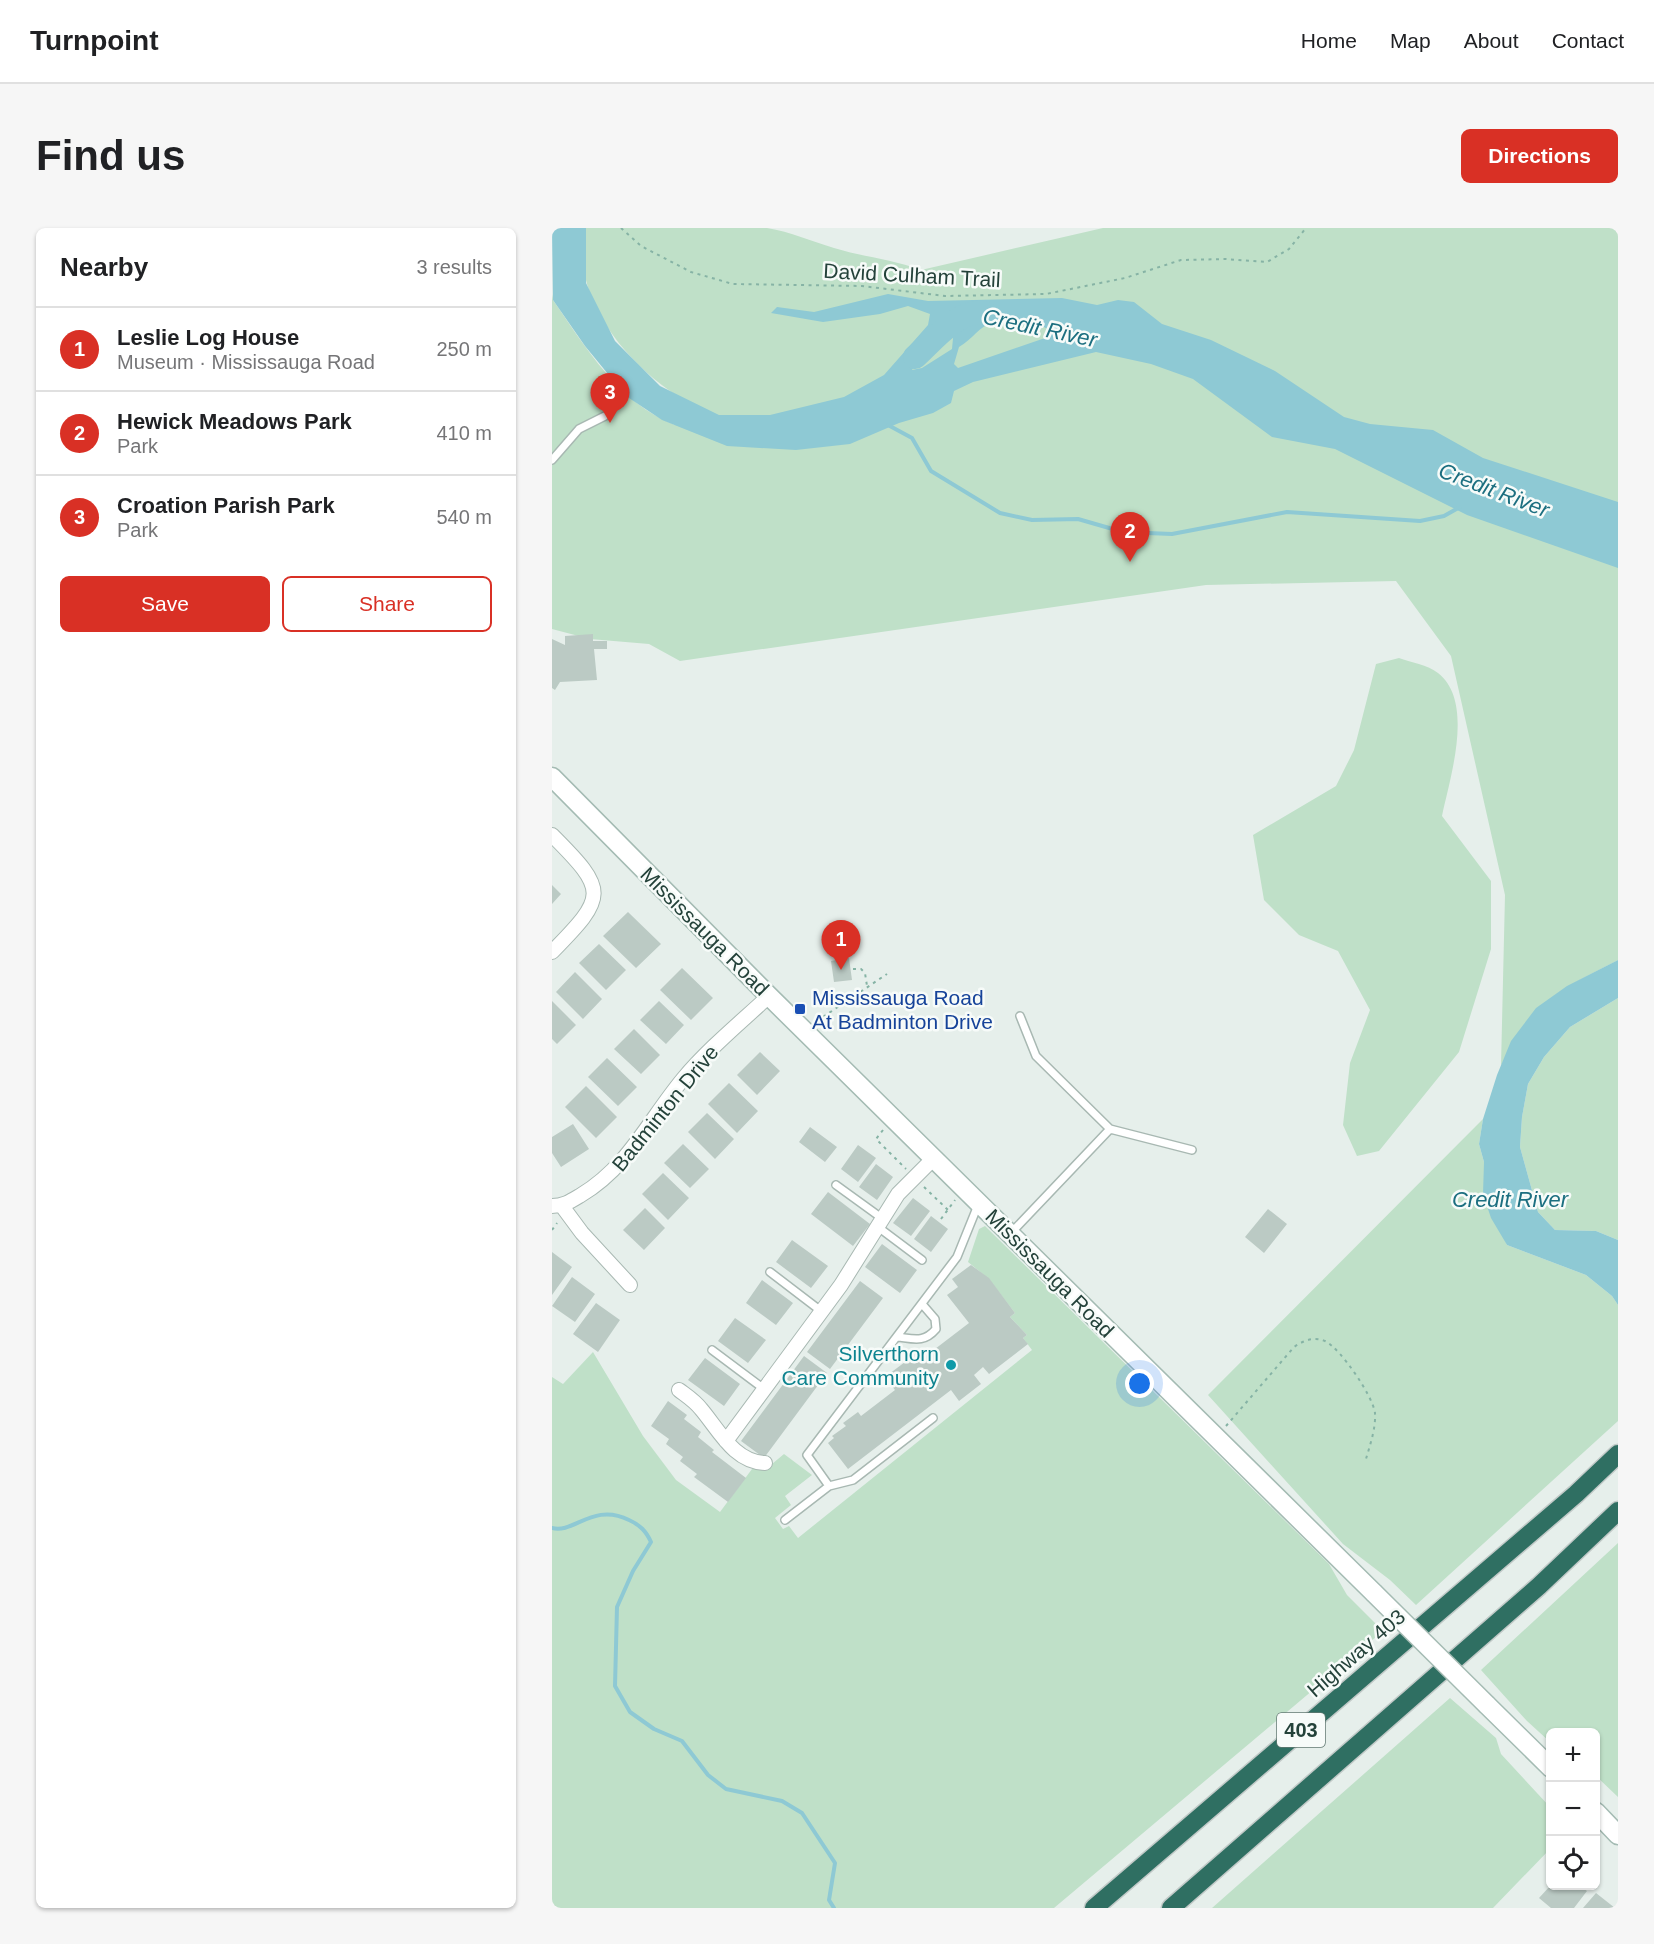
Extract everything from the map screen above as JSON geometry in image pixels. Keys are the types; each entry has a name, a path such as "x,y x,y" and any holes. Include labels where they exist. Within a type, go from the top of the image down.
{"highway":[{"name":"Highway 403","path":"1094,1908 1576,1494 1618,1454"},
{"name":"403","path":"1171,1908 1539,1586 1618,1511"}],"main road":[{"name":"Mississauga Road","path":"552,777 769,996 1546,1763"},
{"path":"1600,1816 1618,1835"}],"street":[{"path":"552,835 592,879 594,893 593,904 581,923 552,952"},
{"name":"Badminton Drive","path":"557,1206 599,1185 615,1171 682,1080 704,1056 769,996"},
{"path":"726,1441 821,1311 905,1185 934,1158"},
{"path":"557,1206 630,1285"},
{"path":"679,1390 700,1407 726,1441 746,1459 765,1463"}],"lane":[{"path":"552,460 579,429 605,416"},
{"path":"1020,1016 1036,1056 1110,1129 1192,1150"},
{"path":"1010,1233 1110,1129"},
{"path":"836,1185 922,1260"},
{"path":"829,1486 807,1455 957,1257 979,1203"},
{"path":"770,1272 821,1311"},
{"path":"898,1336 919,1340 929,1338 936,1329 935,1319 922,1304"},
{"path":"712,1350 764,1389"},
{"path":"785,1520 829,1486 853,1480 933,1418"}],"path":[{"name":"David Culham Trail","path":"621,228 641,246 691,272 712,280 751,285 862,286 945,296 1046,294 1125,278 1181,260 1226,259 1267,262 1289,249 1306,228"},
{"path":"853,969 861,969 865,973 867,988"},
{"path":"816,1023 887,974"},
{"path":"887,1125 876,1139 908,1171"},
{"path":"918,1181 948,1210"},
{"path":"940,1219 958,1196"},
{"path":"1217,1438 1294,1347 1304,1341 1315,1339 1325,1341 1336,1350 1373,1404 1374,1428 1366,1459"}],"green space":[{"path":"586,228 767,228 921,270 1103,228 1618,228 1618,960 1563,990 1534,1013 1522,1027 1501,1066 1505,895 1451,656 1396,581 1206,585 680,661 649,644 590,639 552,629 552,294 553,300 591,355 620,388 637,403 675,425 684,400 668,390 639,365 613,335 602,318 587,284 584,264"},
{"path":"1399,658 1438,673 1449,686 1455,702 1458,721 1457,741 1442,816 1491,881 1491,949 1459,1052 1379,1151 1357,1156 1343,1125 1350,1063 1370,1010 1338,951 1299,935 1264,900 1253,835 1336,786 1354,750 1376,664"},
{"path":"1618,998 1618,1240 1596,1231 1555,1230 1538,1212 1520,1147 1528,1084 1544,1057 1570,1027"},
{"path":"1483,1119 1479,1144 1484,1162 1484,1194 1507,1245 1586,1275 1612,1296 1618,1305 1618,1421 1416,1605 1390,1580 1343,1544 1208,1395"},
{"path":"985,1226 1329,1564 1347,1595 1383,1631 1054,1908 552,1908 552,1377 563,1384 593,1352 643,1436 676,1480 720,1512 752,1469 766,1469 784,1454 812,1475 785,1496 791,1505 775,1518 783,1529 789,1526 798,1538 1032,1350 1023,1338 1027,1335 1010,1317 1015,1313 989,1279 968,1262 979,1229"},
{"path":"1618,1543 1618,1797 1600,1780 1600,1728 1546,1728 1546,1738 1527,1721 1481,1670"},
{"path":"1450,1698 1496,1738 1501,1754 1546,1803 1546,1853 1493,1908 1212,1908"}],"water":[{"name":"Credit River","path":"552,228 586,228 586,283 615,341 660,386 719,415 770,415 844,397 884,375 928,325 930,314 908,306 880,314 823,322 771,313 777,307 814,312 888,294 928,301 1062,298 1097,305 1118,300 1134,302 1162,324 1211,340 1275,371 1344,417 1370,424 1433,430 1483,458 1618,502 1618,568 1467,515 1335,449 1272,437 1193,379 1151,364 1096,352 973,382 954,391 951,403 933,413 899,423 850,444 796,450 727,446 662,420 626,396 585,346 553,300","holes":["955,317 952,349 922,368 912,370 918,359 933,347 932,344 942,330","994,322 1044,327 1052,332 1045,338 958,368 954,364 959,347 984,326"]},
{"name":"Credit River","path":"1618,960 1618,998 1570,1027 1544,1057 1528,1084 1520,1147 1538,1212 1555,1230 1596,1231 1618,1240 1618,1305 1612,1296 1586,1275 1507,1245 1491,1218 1483,1194 1484,1162 1479,1144 1483,1119 1511,1041 1536,1008 1567,986"}],"building":[{"path":"593,634 593,641 607,641 607,649 594,649 597,680 560,682 555,690 552,688 552,639 565,645 565,636"},
{"path":"552,885 561,894 552,904"},
{"path":"628,912 661,944 636,968 603,936"},
{"path":"599,944 626,970 606,990 579,963"},
{"path":"849,958 852,980 834,982 831,961"},
{"path":"682,968 713,998 691,1020 660,990"},
{"path":"575,972 602,999 583,1019 556,992"},
{"path":"552,1001 576,1025 557,1044 552,1039"},
{"path":"659,1001 684,1025 666,1044 640,1020"},
{"path":"634,1029 660,1055 641,1074 614,1049"},
{"path":"760,1052 780,1071 757,1095 737,1075"},
{"path":"607,1058 637,1087 618,1106 588,1077"},
{"path":"729,1083 758,1111 737,1133 708,1104"},
{"path":"586,1086 617,1117 596,1138 565,1107"},
{"path":"707,1113 734,1139 715,1159 688,1132"},
{"path":"573,1124 589,1149 561,1167 552,1153 552,1137"},
{"path":"810,1127 837,1147 825,1162 799,1142"},
{"path":"683,1144 709,1169 690,1188 664,1163"},
{"path":"858,1145 876,1158 858,1182 841,1169"},
{"path":"876,1164 893,1177 877,1200 859,1187"},
{"path":"663,1173 689,1198 668,1220 642,1194"},
{"path":"828,1192 870,1224 853,1246 811,1214"},
{"path":"913,1198 930,1211 911,1236 893,1223"},
{"path":"645,1208 665,1228 644,1250 623,1230"},
{"path":"1268,1209 1287,1224 1264,1253 1245,1237"},
{"path":"931,1216 948,1229 931,1252 914,1239"},
{"path":"792,1240 828,1266 811,1288 776,1262"},
{"path":"882,1244 917,1270 900,1293 865,1267"},
{"path":"552,1252 572,1267 552,1295"},
{"name":"Silverthorn Care Community","path":"971,1265 989,1278 1015,1313 1010,1317 1027,1335 1023,1338 1028,1344 989,1374 983,1367 974,1375 981,1384 959,1401 951,1390 848,1469 828,1443 834,1438 832,1436 846,1426 843,1423 858,1412 861,1416 895,1390 885,1377 913,1356 918,1362 969,1323 947,1295 958,1287 952,1279"},
{"path":"572,1277 595,1294 575,1322 552,1306"},
{"path":"762,1280 793,1303 776,1325 746,1303"},
{"path":"860,1281 883,1298 830,1369 807,1352"},
{"path":"596,1303 620,1320 598,1352 573,1334"},
{"path":"735,1318 766,1340 748,1363 718,1341"},
{"path":"804,1356 827,1373 764,1458 741,1441"},
{"path":"705,1358 740,1384 724,1406 688,1380"},
{"path":"668,1401 687,1415 684,1419 701,1432 698,1437 714,1450 712,1452 746,1478 728,1502 694,1477 697,1474 680,1461 683,1457 666,1444 669,1439 651,1426"},
{"path":"1546,1890 1587,1891 1574,1908 1551,1908 1539,1898"},
{"path":"1596,1893 1615,1908 1583,1908"}],"waterway":[{"name":"Credit River","path":"915,357 956,321 975,313 985,313"},
{"path":"888,425 912,438 931,471 1000,513 1032,520 1078,519 1123,532 1172,534 1287,512 1420,521 1444,516 1460,507"},
{"path":"552,1528 568,1527 605,1514 629,1520 645,1532 651,1542 633,1571 617,1607 615,1686 630,1712 654,1729 682,1741 708,1775 726,1789 782,1801 802,1813 835,1863 829,1900 834,1908"}],"place":[{"name":"Croation Parish Park","path":"610,423"},
{"name":"Hewick Meadows Park","path":"1130,562"},
{"name":"Leslie Log House","path":"841,970"},
{"name":"Mississauga Road At Badminton Drive","path":"800,1009"},
{"name":"Silverthorn Care Community","path":"951,1365"}]}
